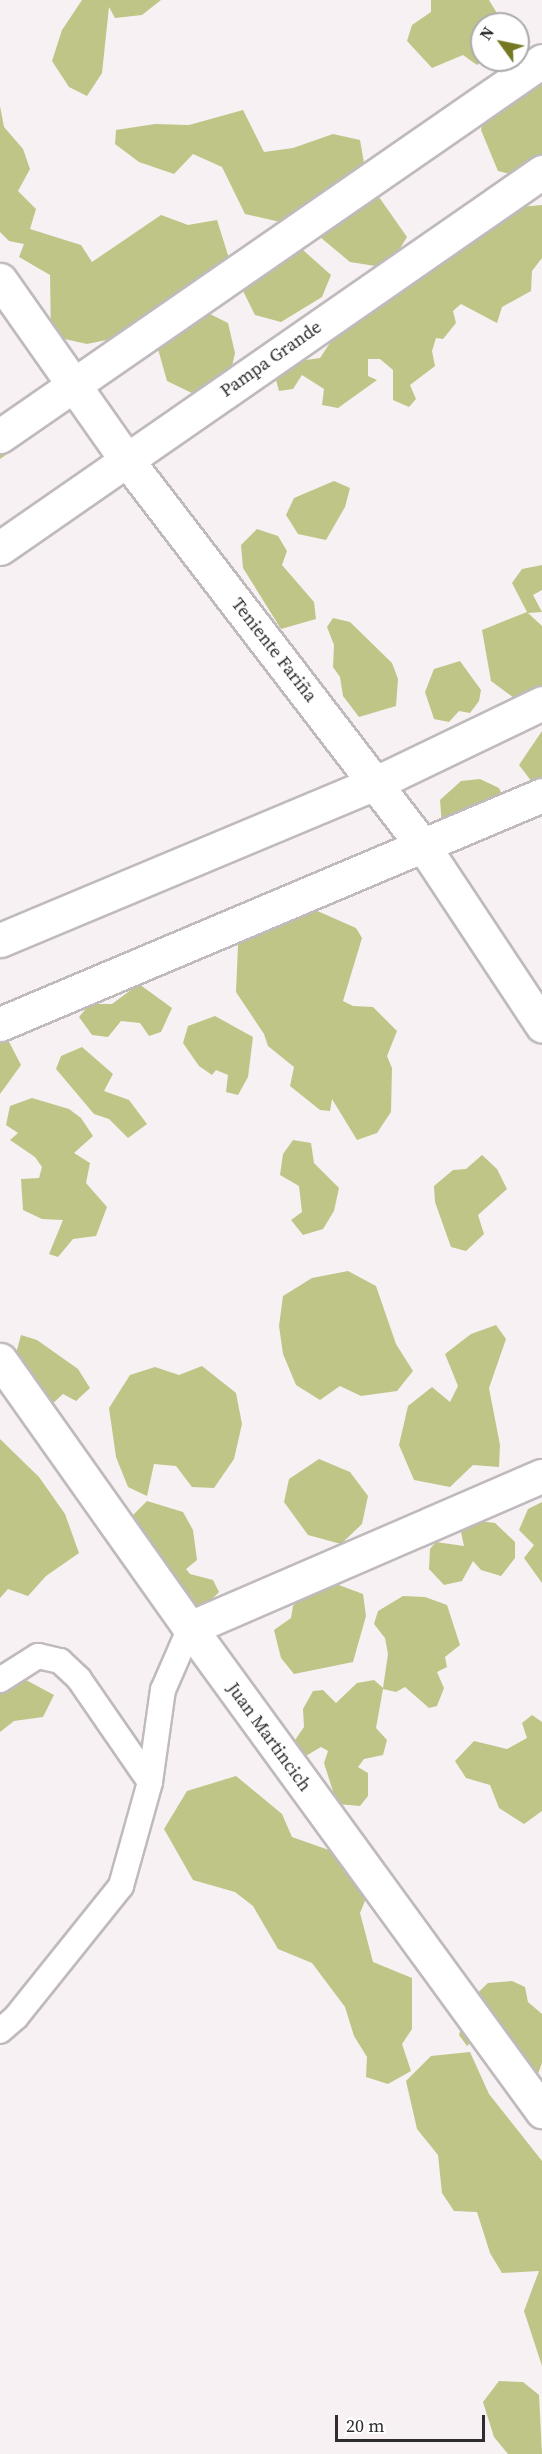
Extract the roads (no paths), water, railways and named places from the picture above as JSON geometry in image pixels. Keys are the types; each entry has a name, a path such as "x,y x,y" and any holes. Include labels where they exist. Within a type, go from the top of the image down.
{"street":[{"path":"0,436 542,61"},
{"name":"Pampa Grande","path":"0,548 542,172"},
{"name":"Teniente Fariña","path":"0,280 126,459 424,847 542,1025"},
{"path":"0,940 376,783 542,703"},
{"path":"0,1024 424,847 542,795"},
{"name":"Juan Martincich","path":"0,1360 190,1628 542,2112"},
{"path":"190,1628 542,1476"}],"lane":[{"path":"0,2031 16,2017 121,1886 150,1782 163,1690 190,1628"},
{"path":"0,1680 38,1656 60,1661 79,1679 150,1782"}]}
